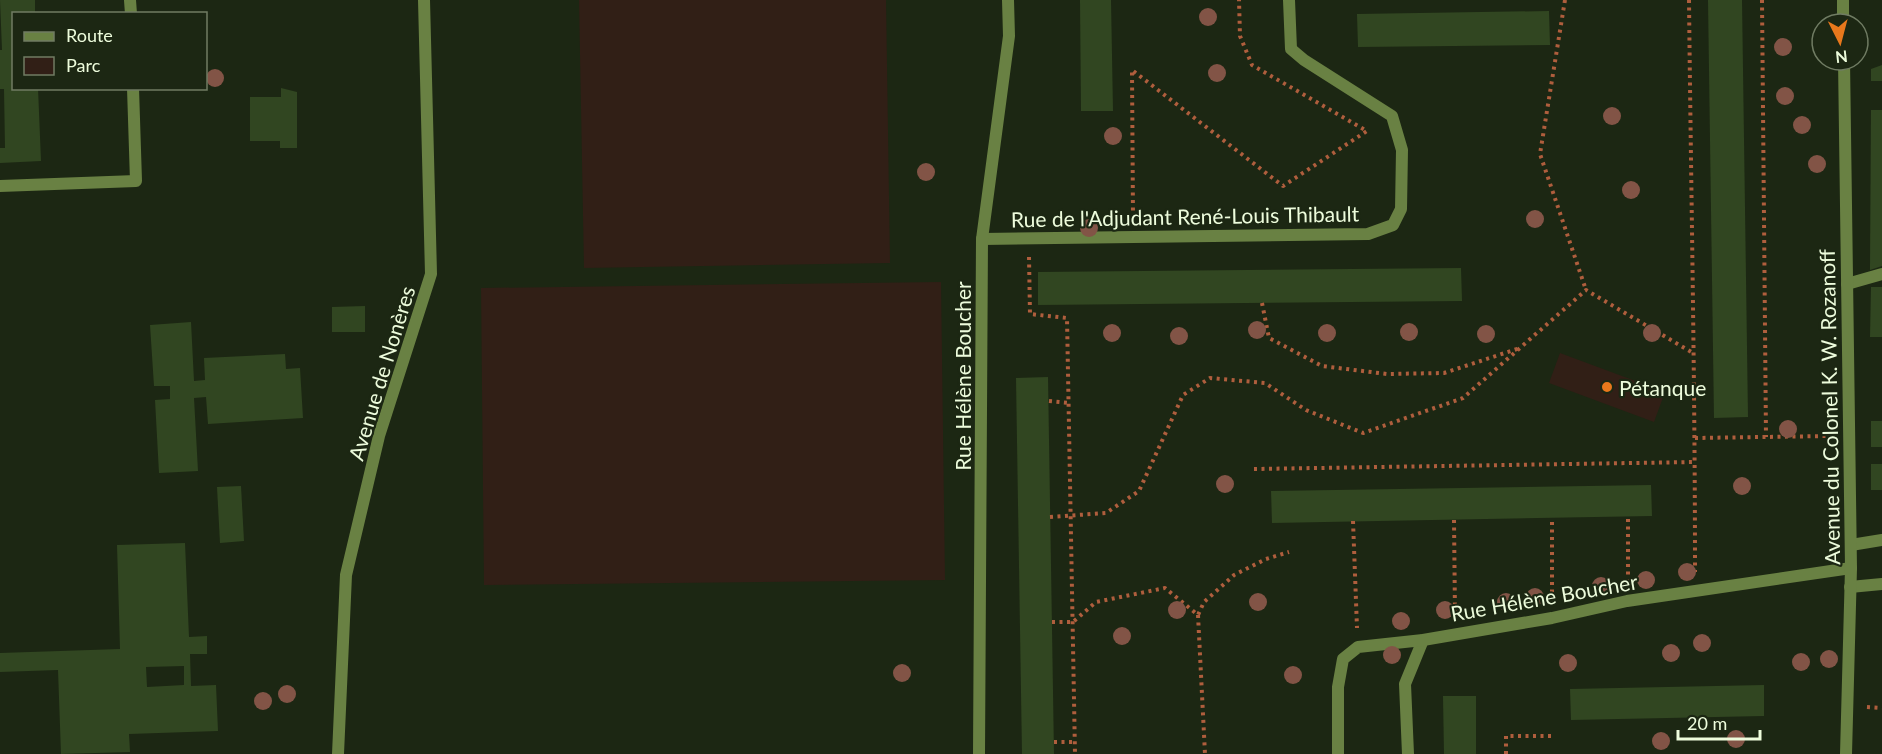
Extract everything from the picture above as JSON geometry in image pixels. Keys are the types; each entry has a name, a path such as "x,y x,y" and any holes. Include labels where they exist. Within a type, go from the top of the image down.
{"street":[{"name":"Avenue de Nonères","path":"338,754 346,575 379,436 431,274 424,0"},
{"name":"Rue Hélène Boucher","path":"979,754 982,239 1009,36 1008,0"},
{"name":"Rue de l'Adjudant René-Louis Thibault","path":"982,239 1368,234 1393,225 1401,209 1402,150 1392,116 1304,60 1291,49 1289,0"},
{"name":"Avenue du Colonel K. W. Rozanoff","path":"1844,72 1851,545 1846,754"},
{"path":"0,186 136,181 133,90"},
{"path":"1847,284 1882,274"},
{"path":"1851,545 1882,540"},
{"name":"Rue Hélène Boucher","path":"1358,647 1423,640 1552,618 1628,601 1851,568"},
{"path":"1850,587 1882,584"},
{"path":"1408,754 1406,684 1423,640"},
{"path":"1338,754 1338,687 1341,668 1343,659 1358,647"}],"path":[{"path":"1133,237 1132,70 1283,186 1367,131 1252,65 1240,36 1239,0"},
{"path":"1565,0 1540,154 1586,290 1693,353"},
{"path":"1689,0 1695,591"},
{"path":"1762,0 1766,437"},
{"path":"1029,238 1030,314 1067,318 1075,754"},
{"path":"1050,517 1106,513 1139,491 1183,395 1210,378 1265,383 1306,410 1363,433 1463,398 1586,290"},
{"path":"1262,303 1269,338 1322,366 1387,374 1444,373 1523,346"},
{"path":"1049,401 1069,403"},
{"path":"1695,438 1850,436"},
{"path":"1254,469 1695,462"},
{"path":"1628,517 1628,601"},
{"path":"1552,518 1552,618"},
{"path":"1454,520 1456,634"},
{"path":"1353,521 1358,647"},
{"path":"1205,754 1198,615 1204,602 1234,575 1266,559 1289,552"},
{"path":"1052,622 1073,622 1096,602 1166,588 1198,615"},
{"path":"1867,707 1882,708"},
{"path":"1506,754 1506,736 1553,736"},
{"path":"1054,742 1075,742"}],"green space":[{"path":"579,0 886,0 890,263 584,268"},
{"path":"941,282 945,580 484,585 481,288"},
{"name":"Pétanque","path":"1560,353 1665,392 1654,422 1549,383"}],"building":[{"path":"0,0 35,0 35,12 12,12 12,90 38,90 41,161 0,163 0,148 5,148 4,89 0,89 0,50 2,50"},
{"path":"1080,0 1111,0 1113,111 1081,111"},
{"path":"1708,0 1742,0 1748,417 1714,418"},
{"path":"1549,11 1550,45 1358,47 1357,14"},
{"path":"1882,65 1882,81 1871,81 1871,69"},
{"path":"281,88 297,92 297,148 280,148 280,141 250,141 250,97 281,97"},
{"path":"1871,110 1882,110 1882,266 1870,270"},
{"path":"1461,268 1462,301 1038,305 1038,272"},
{"path":"1871,287 1882,287 1882,337 1870,337"},
{"path":"365,306 365,332 332,332 332,307"},
{"path":"191,322 194,381 205,380 204,358 285,354 286,369 300,368 303,418 208,424 206,397 194,398 198,471 159,473 155,400 170,399 170,386 154,386 150,325"},
{"path":"1048,377 1054,754 1022,754 1016,378"},
{"path":"1871,421 1882,421 1882,447 1871,447"},
{"path":"1871,464 1882,464 1882,490 1871,490"},
{"path":"1651,485 1652,516 1272,523 1271,491"},
{"path":"241,486 244,541 220,543 217,487"},
{"path":"185,543 189,637 207,636 207,654 190,654 191,686 216,685 218,731 129,734 130,752 61,754 58,670 0,672 0,653 120,649 117,545","holes":["184,666 184,685 147,687 146,667"]},
{"path":"1764,685 1764,716 1571,720 1570,689"},
{"path":"1443,696 1476,696 1476,754 1444,754"}],"place":[{"name":"Pétanque","path":"1607,387"}]}
